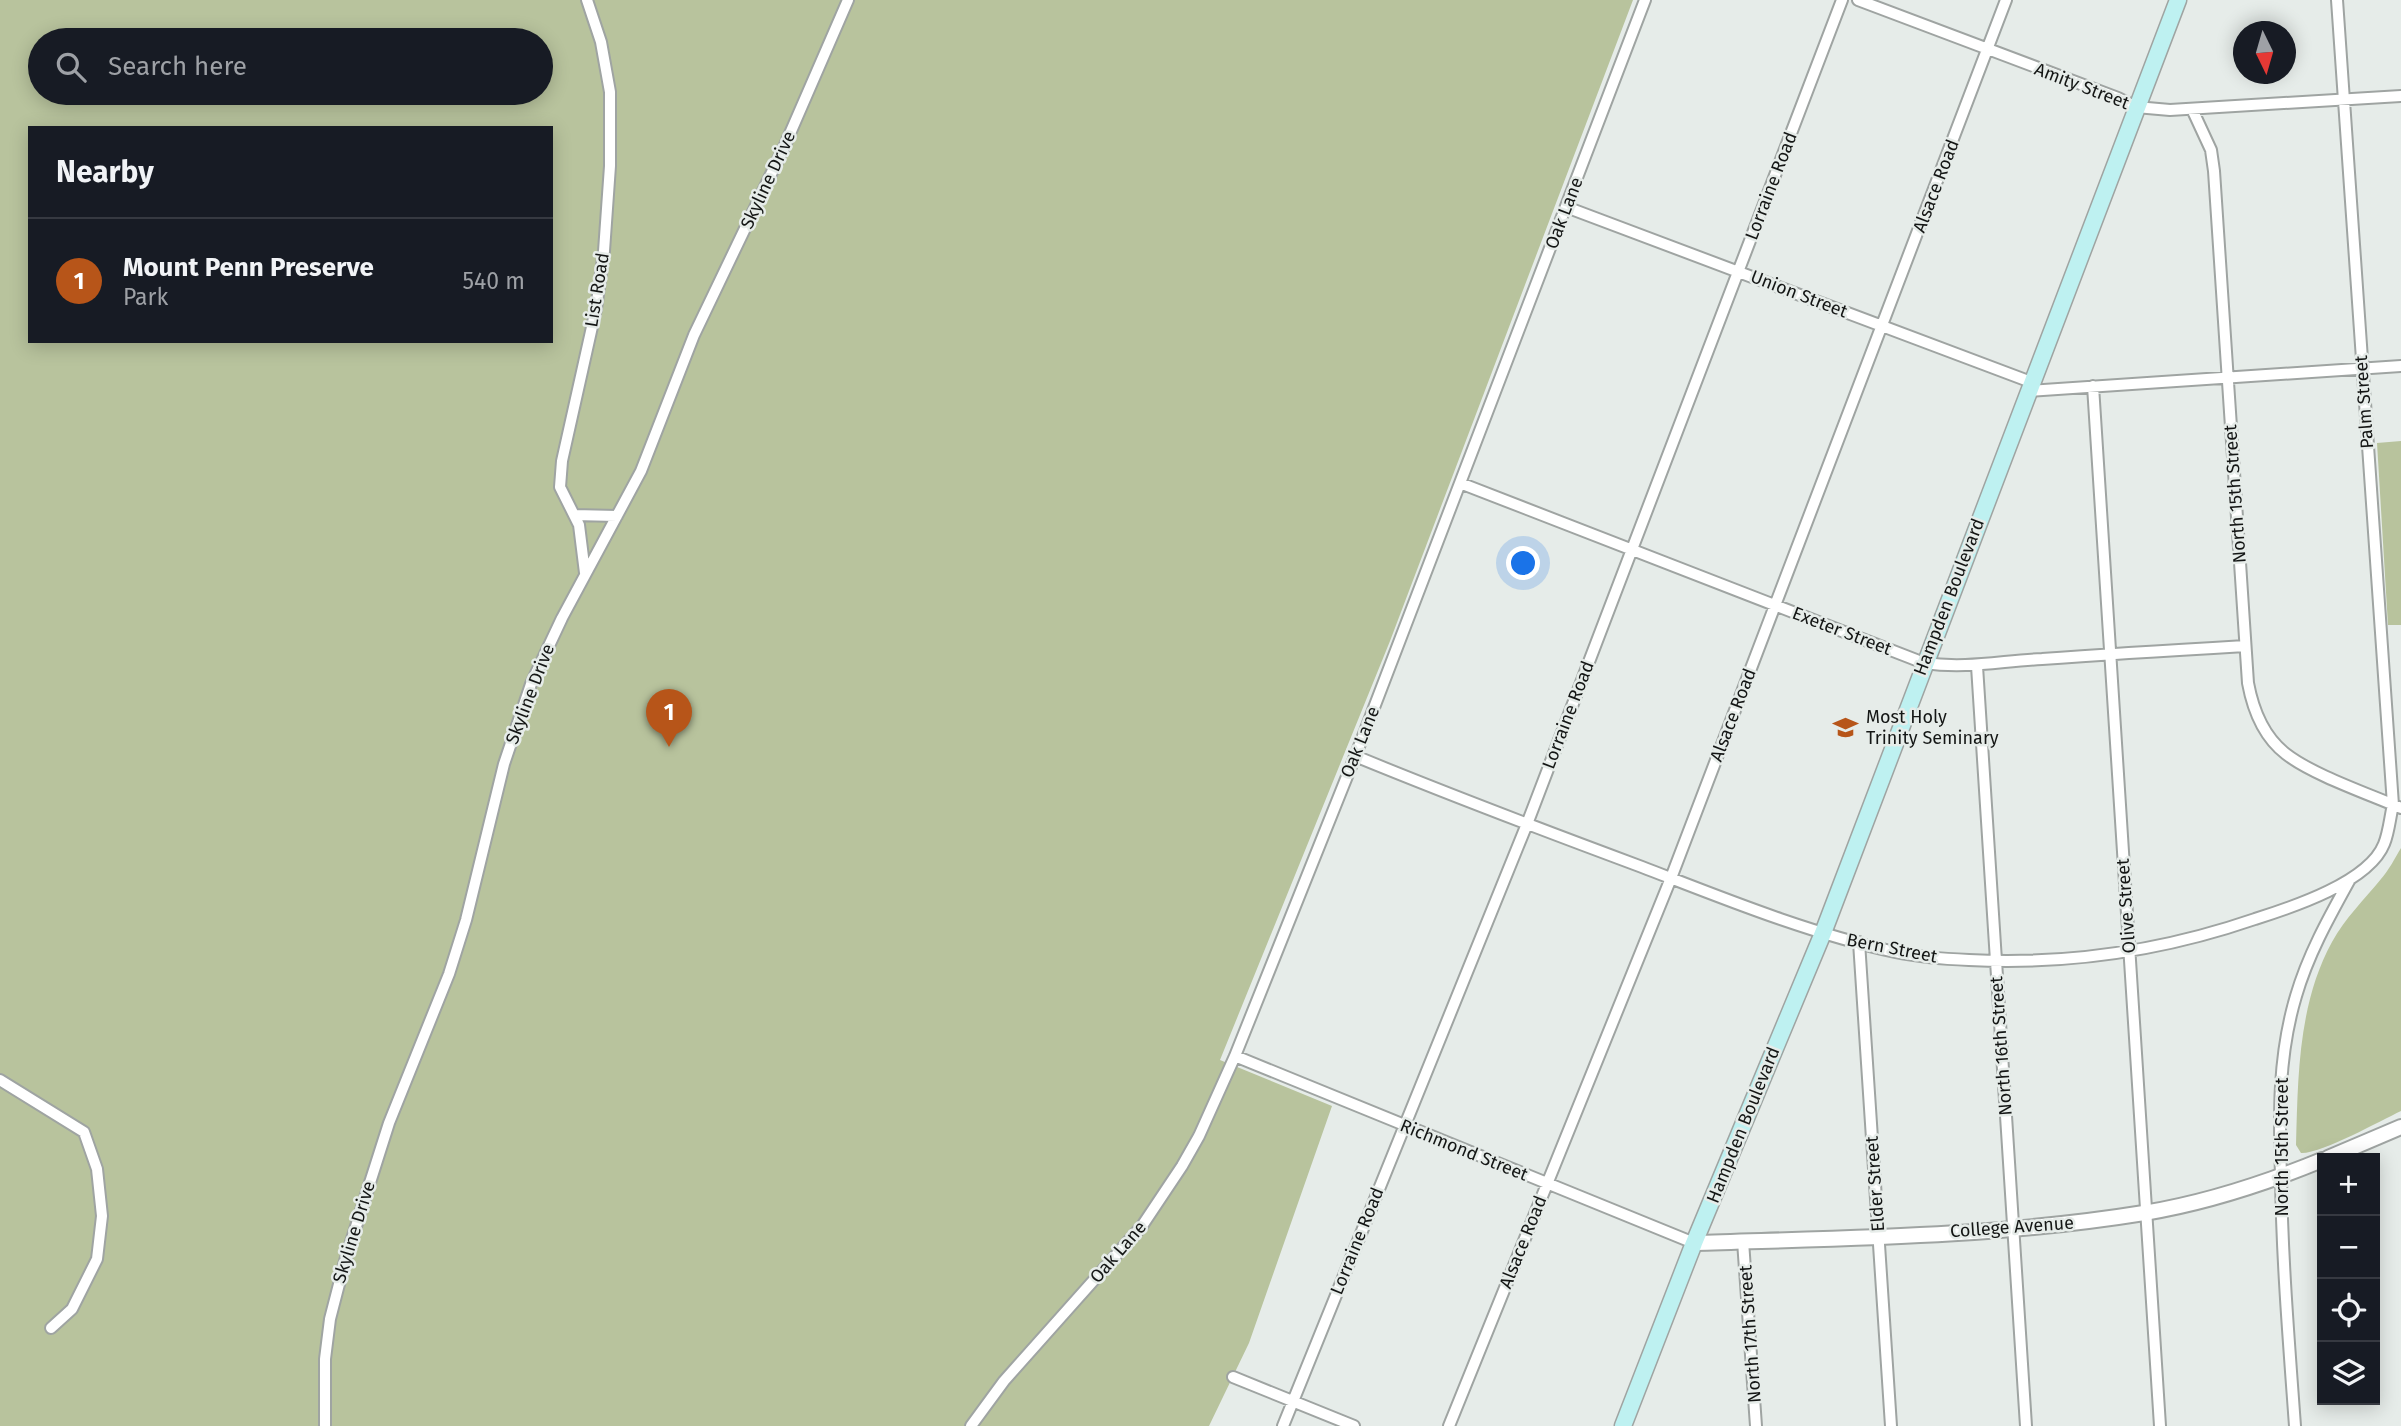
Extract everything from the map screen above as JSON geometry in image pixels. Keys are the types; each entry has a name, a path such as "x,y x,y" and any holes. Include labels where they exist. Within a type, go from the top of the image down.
{"main road":[{"name":"Hampden Boulevard","path":"1623,1426 1694,1242 1823,933 2178,0"}],"street":[{"name":"List Road","path":"585,576 579,525 560,487 601,277 611,131 606,65 587,0"},
{"name":"Skyline Drive","path":"325,1426 325,1359 330,1319 349,1247 389,1123 449,974 466,920 504,764 522,709 544,654 652,448 694,335 785,145 848,0"},
{"name":"Oak Lane","path":"971,1426 1004,1381 1142,1226 1199,1136 1235,1056 1355,756 1645,0"},
{"name":"Lorraine Road","path":"1283,1426 1527,824 1842,0"},
{"name":"Amity Street","path":"1858,0 2136,107 2192,109 2401,96"},
{"name":"Alsace Road","path":"1449,1426 1671,878 2006,0"},
{"name":"Palm Street","path":"2337,0 2362,368 2397,806"},
{"name":"North 15th Street","path":"2192,109 2211,150 2214,171 2245,646 2252,703 2263,727 2286,754 2322,774 2397,806"},
{"name":"Union Street","path":"1566,207 1882,326 2029,386 2094,386 2401,366"},
{"name":"Olive Street","path":"2094,386 2160,1426"},
{"name":"Exeter Street","path":"1460,483 1924,663 1977,666 2042,659 2245,646"},
{"path":"574,515 617,516"},
{"name":"North 16th Street","path":"1977,666 2026,1426"},
{"name":"Bern Street","path":"1355,756 1447,794 1794,925 1897,952 1995,961 2061,960 2129,953 2235,926 2276,912 2349,881 2369,867 2384,844 2397,806"},
{"name":"North 15th Street","path":"2295,1426 2281,1177 2280,1081 2290,1021 2304,972 2316,941 2349,881"},
{"name":"Elder Street","path":"1860,942 1891,1426"},
{"name":"Richmond Street","path":"1235,1056 1694,1242"},
{"path":"0,1080 85,1132 97,1169 102,1216 97,1259 72,1309 51,1328"},
{"path":"2339,1153 2401,1126"},
{"name":"College Avenue","path":"1694,1242 1879,1237 2053,1227 2146,1213 2281,1177 2317,1162"},
{"name":"North 17th Street","path":"1743,1241 1756,1426"},
{"path":"1233,1377 1354,1426"}],"green space":[{"path":"0,0 1633,0 1390,641 1220,1060 1332,1106 1249,1343 1209,1426 0,1426"},
{"path":"2401,441 2401,625 2388,625 2377,443"},
{"path":"2401,848 2401,1111 2336,1143 2301,1153 2296,1145 2299,1067 2312,990 2337,933 2384,875"}],"place":[{"name":"Most Holy Trinity Seminary","path":"1846,727"},
{"name":"Mount Penn Preserve","path":"669,747"}]}
